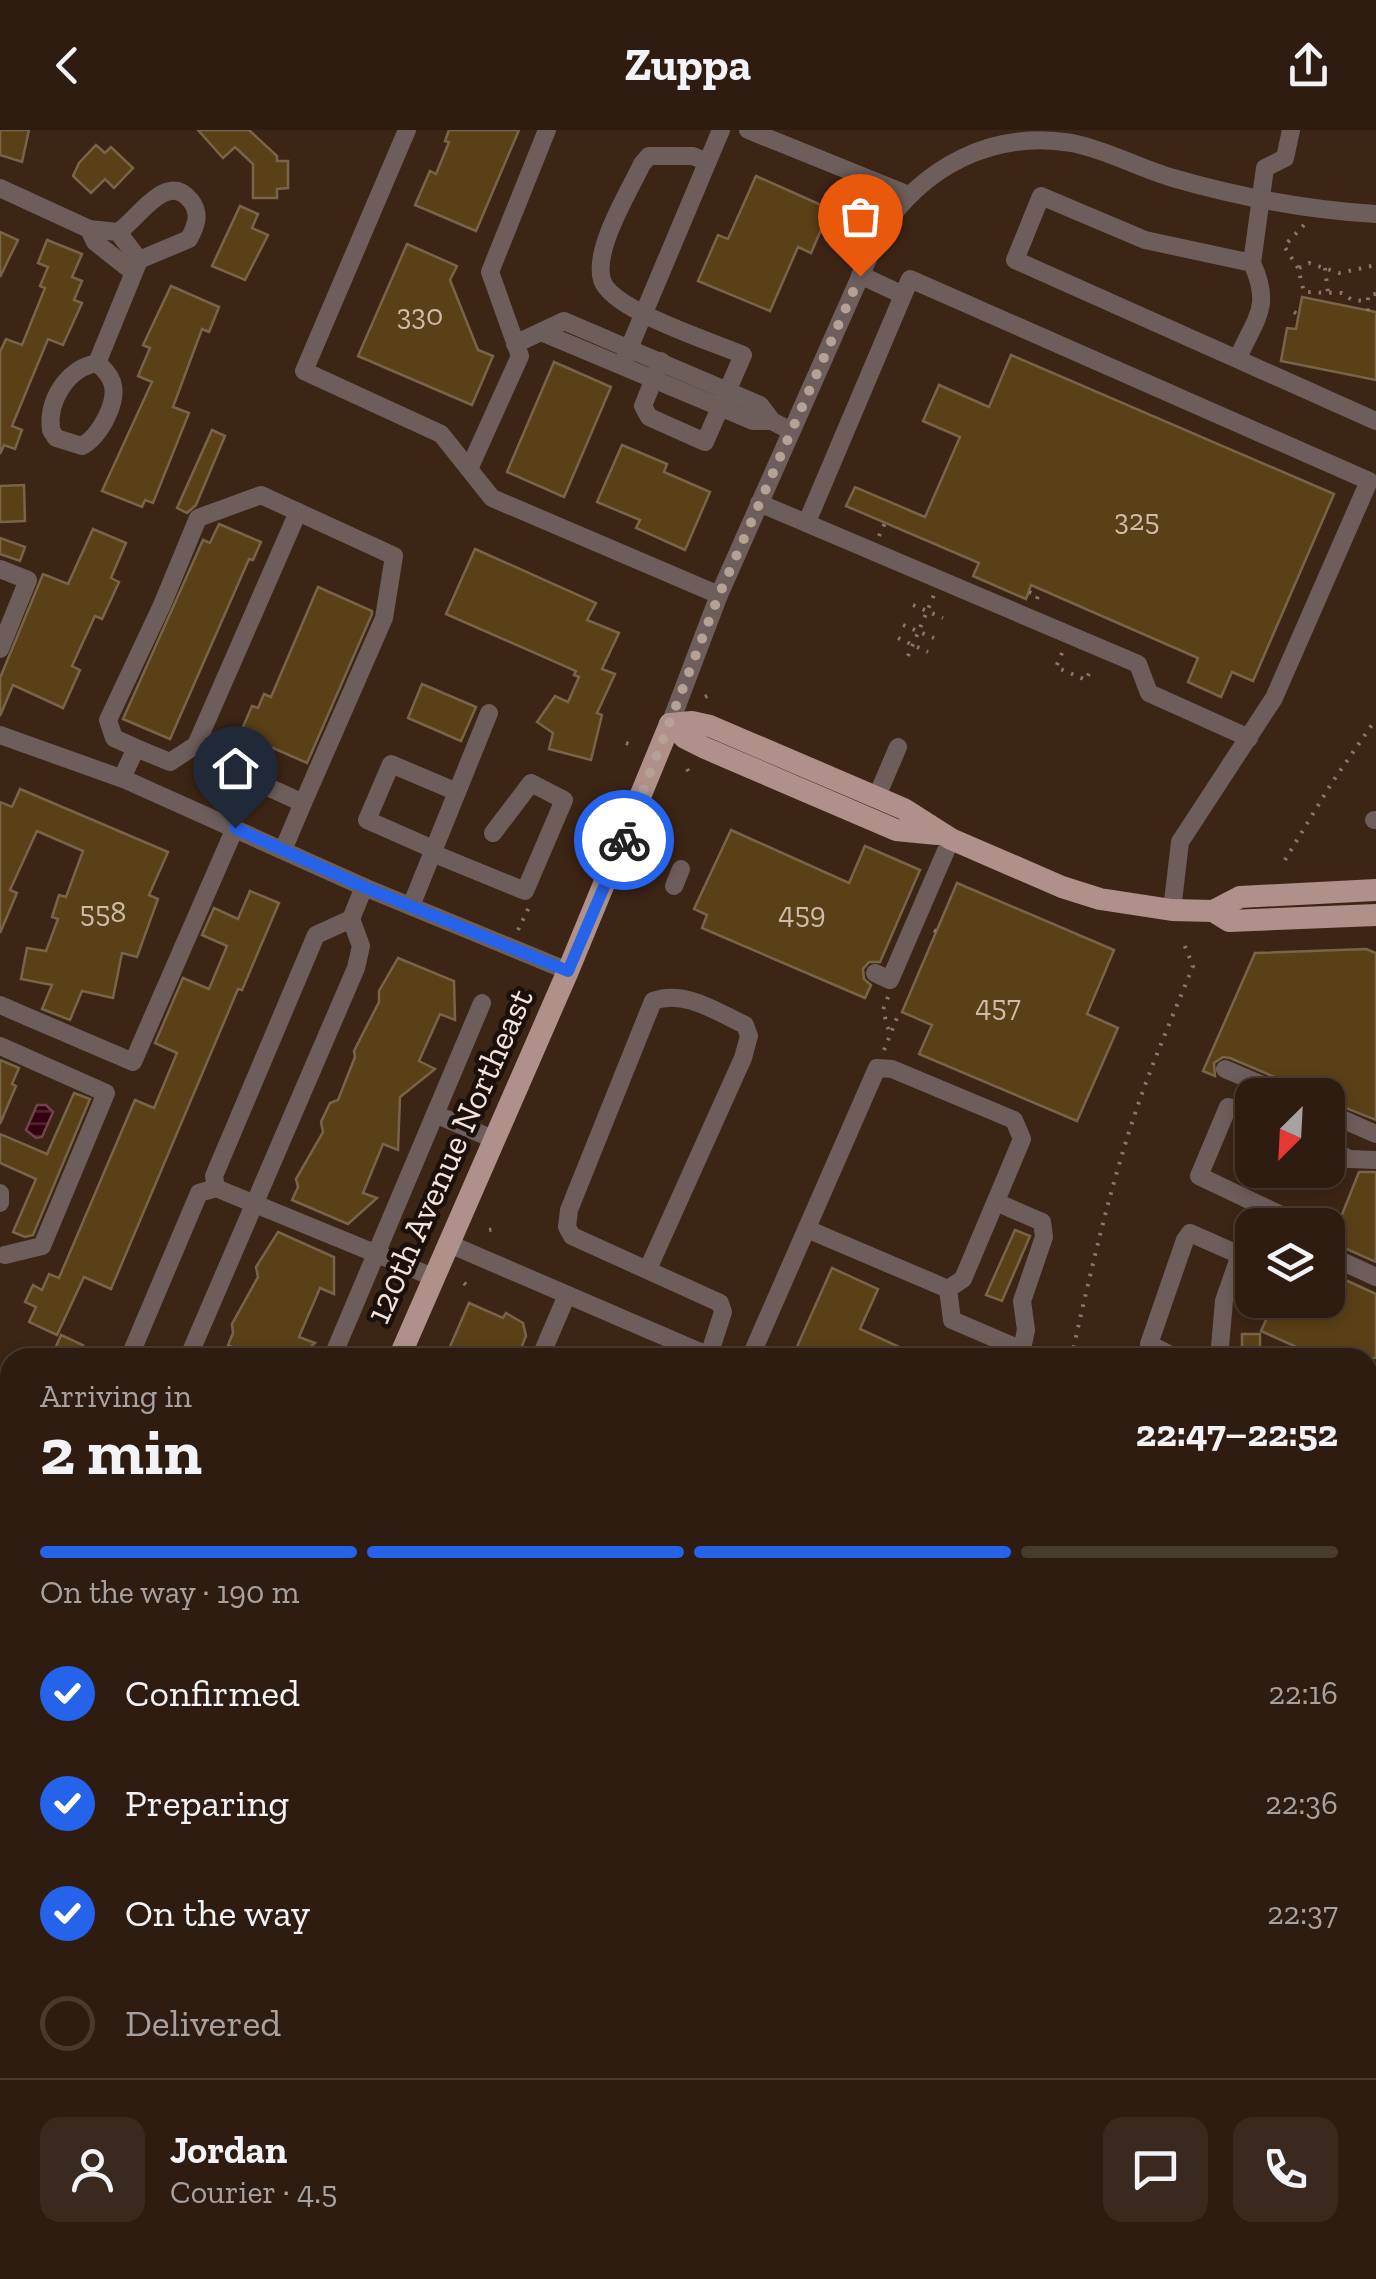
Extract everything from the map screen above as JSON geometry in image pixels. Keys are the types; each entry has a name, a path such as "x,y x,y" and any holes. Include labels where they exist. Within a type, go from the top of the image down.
{"main road":[{"path":"670,724 692,722 710,726 877,796 946,836 1062,887 1100,899 1172,910 1213,911 1229,920 1376,915"},
{"path":"670,724 704,748 896,830 946,836"},
{"name":"120th Avenue Northeast","path":"403,1348 568,971 670,724"},
{"path":"1213,911 1240,897 1376,890"}],"street":[{"path":"406,130 304,371 441,434 492,498 719,595"},
{"path":"470,470 520,356 490,272 547,130"},
{"path":"622,365 721,130"},
{"path":"748,130 909,195"},
{"path":"1238,358 1262,305 1264,291 1252,263 1266,168 1285,158 1291,130"},
{"name":"120th Avenue Northeast","path":"670,724 719,595 879,234 909,195 982,138 1071,142 1172,177 1263,200 1376,214"},
{"path":"658,370 643,406 650,417 705,442 743,354 617,299 602,280 601,262 612,225 642,164 650,156 693,156 707,162"},
{"path":"0,188 89,229 118,232 152,199 165,192 186,195 194,204 198,215 189,239 136,266 97,362"},
{"path":"1252,263 1146,240 1041,196 1016,260 1376,422"},
{"path":"89,229 95,242 136,266"},
{"path":"118,232 136,266"},
{"path":"860,276 903,295"},
{"path":"808,522 910,279 1369,481 1274,698 1180,842 1172,910"},
{"path":"516,344 564,320 629,347 658,370 724,399 753,421 772,421 791,431"},
{"path":"541,332 622,365 658,370"},
{"path":"97,362 111,379 112,399 90,442 82,446 64,442 51,430 52,409 68,376 75,369 97,362"},
{"path":"283,850 384,618 394,556 261,495 198,518 108,720 114,738 170,762 196,745 298,512"},
{"path":"759,503 1138,664 1149,693 1249,738"},
{"path":"0,568 28,580 0,648"},
{"path":"411,906 490,713"},
{"path":"0,736 122,778 364,887 568,971"},
{"path":"877,796 898,747"},
{"path":"122,778 136,748"},
{"path":"456,792 391,764 367,820 525,890 564,800 531,783 493,833"},
{"path":"270,788 303,803"},
{"path":"0,1005 132,1062 235,828"},
{"path":"875,974 890,980 901,934 946,836"},
{"path":"216,1188 214,1176 316,935 350,919 364,887"},
{"path":"192,1348 356,968 361,946 350,919"},
{"path":"648,1269 743,1058 749,1036 746,1025 682,996 653,1001 568,1210 568,1227 572,1236 720,1302 723,1312 714,1348"},
{"path":"336,1348 482,1003"},
{"path":"0,1046 106,1094 42,1246 2,1256"},
{"path":"754,1348 877,1068 892,1069 1014,1120 1022,1139 963,1279 948,1289"},
{"path":"1225,1068 1248,1078"},
{"path":"1235,1110 1228,1107 1199,1176 1266,1208"},
{"path":"435,1114 493,1139"},
{"path":"1345,1120 1376,1134"},
{"path":"1345,1156 1376,1160"},
{"path":"134,1348 199,1192 216,1188 433,1277"},
{"path":"0,1193 0,1203"},
{"path":"996,1202 1042,1222 1044,1237 1022,1301 1026,1330 1022,1348"},
{"path":"806,1229 948,1289"},
{"path":"1157,1348 1149,1344 1187,1235 1235,1253"},
{"path":"448,1243 693,1348"},
{"path":"1345,1263 1376,1277"},
{"path":"1220,1348 1224,1301 1235,1280"},
{"path":"948,1289 952,1320 1009,1348"},
{"path":"544,1348 567,1295"}],"path":[{"path":"1306,224 1284,246 1298,268 1304,292 1342,292 1352,300 1368,300"},
{"path":"1298,268 1309,263 1339,273 1376,266"},
{"path":"1325,268 1328,292"},
{"path":"1368,311 1368,295 1376,294"},
{"path":"877,541 885,523"},
{"path":"1029,592 1038,596 1032,608"},
{"path":"908,656 934,595"},
{"path":"913,605 943,618"},
{"path":"903,625 934,638"},
{"path":"898,638 928,652"},
{"path":"1062,654 1056,666 1086,680 1092,667"},
{"path":"1285,860 1330,784 1376,719"},
{"path":"626,742 635,746"},
{"path":"518,930 531,902"},
{"path":"1072,1348 1094,1255 1143,1090 1193,966 1184,944"},
{"path":"884,1007 891,1033 899,1013"},
{"path":"464,1283 470,1289"}],"shaded area":[{"path":"37,1105 46,1105 53,1112 42,1137 36,1138 26,1130"}],"building":[{"path":"0,130 29,130 22,162 0,155"},
{"path":"198,130 249,130 277,156 277,161 288,161 288,188 277,189 277,198 253,198 253,164 235,147 223,158"},
{"path":"449,130 519,130 476,231 415,205 430,171 436,174 449,142 445,141"},
{"path":"96,145 105,153 111,147 133,168 114,188 105,179 91,193 73,176"},
{"path":"756,176 830,209 811,253 798,247 770,311 698,281 718,235 728,239"},
{"path":"240,206 258,214 252,228 268,235 245,280 212,266"},
{"path":"0,232 18,240 0,277"},
{"path":"47,240 82,254 72,277 82,281 74,300 82,303 63,345 48,339 12,426 22,430 15,449 4,445 0,454 0,352 6,339 22,345 45,288 40,286 48,267 38,263"},
{"path":"407,244 457,266 450,280 478,350 493,356 472,405 358,356"},
{"path":"171,286 219,307 209,332 202,329 173,407 189,413 153,503 145,500 142,507 102,491 152,382 138,376 150,348 143,345"},
{"path":"1302,297 1376,312 1376,380 1281,361 1287,328 1296,329"},
{"path":"1011,355 1334,494 1253,681 1232,672 1221,697 1188,682 1198,658 1031,585 1026,599 973,576 979,563 846,506 855,487 925,517 960,437 923,421 939,385 989,407"},
{"path":"554,362 611,387 564,497 507,472"},
{"path":"212,430 225,436 196,505 187,513 177,508"},
{"path":"622,445 667,464 664,472 710,492 685,550 636,528 640,520 597,502"},
{"path":"24,485 25,521 0,522 0,486"},
{"path":"219,524 261,542 253,560 249,559 170,739 123,719 203,540 210,543"},
{"path":"93,529 126,543 111,578 119,582 102,619 95,616 72,666 80,670 63,708 13,685 0,716 0,678 43,574 68,584"},
{"path":"0,538 25,547 20,561 0,554"},
{"path":"475,549 596,603 587,620 619,633 602,669 615,674 597,713 602,715 591,760 549,749 553,733 537,722 555,696 568,702 579,677 574,675 576,671 446,614"},
{"path":"318,587 372,614 307,763 273,748 256,785 224,771 252,706 258,708 264,694 271,697"},
{"path":"422,684 476,707 461,741 408,718"},
{"path":"20,789 168,852 149,895 158,899 137,957 122,953 113,998 82,991 70,1020 42,1009 52,985 21,979 27,948 46,951 58,919 52,917 59,895 66,897 83,851 37,831 10,890 17,893 0,933 0,802 12,807"},
{"path":"731,830 849,883 865,846 920,870 880,962 869,962 863,969 864,979 871,985 865,998 702,928 707,915 694,909"},
{"path":"957,883 1114,950 1087,1014 1118,1028 1077,1121 919,1054 932,1025 902,1012"},
{"path":"250,891 279,903 242,990 238,989 111,1289 84,1277 57,1335 29,1322 36,1307 25,1302 33,1285 42,1290 49,1274 59,1278 135,1100 154,1108 177,1053 155,1043 183,978 209,989 227,946 202,935 214,908 238,919"},
{"path":"1366,949 1376,953 1376,1120 1345,1108 1345,1078 1277,1078 1223,1057 1214,1063 1215,1076 1203,1071 1255,953"},
{"path":"398,958 454,981 455,1020 440,1014 419,1061 435,1069 400,1097 398,1150 383,1144 363,1193 377,1198 348,1224 292,1200 298,1187 296,1179 323,1132 321,1122 330,1103 338,1100 354,1051 379,1002 379,991"},
{"path":"0,1060 19,1068 0,1124"},
{"path":"74,1093 90,1099 33,1235 25,1237 13,1232 36,1179 0,1163 0,1134 47,1154"},
{"path":"1359,1172 1376,1172 1376,1262 1345,1248 1345,1208"},
{"path":"1015,1230 1030,1236 1002,1301 986,1295"},
{"path":"278,1232 334,1257 334,1294 320,1288 299,1337 315,1343 309,1348 228,1345 232,1324 258,1277 256,1267"},
{"path":"832,1268 878,1289 860,1329 901,1348 796,1348"},
{"path":"1345,1280 1376,1294 1376,1348 1299,1348 1261,1331 1267,1318 1345,1318"},
{"path":"469,1303 503,1318 506,1313 523,1323 526,1336 521,1348 449,1348"},
{"path":"1242,1334 1260,1334 1260,1348 1242,1348"},
{"path":"61,1335 83,1345 82,1348 55,1348"}],"way so far":[{"path":"624,840 719,595 860,276"}],"route":[{"path":"235,828 364,887 568,971 624,840"}]}
